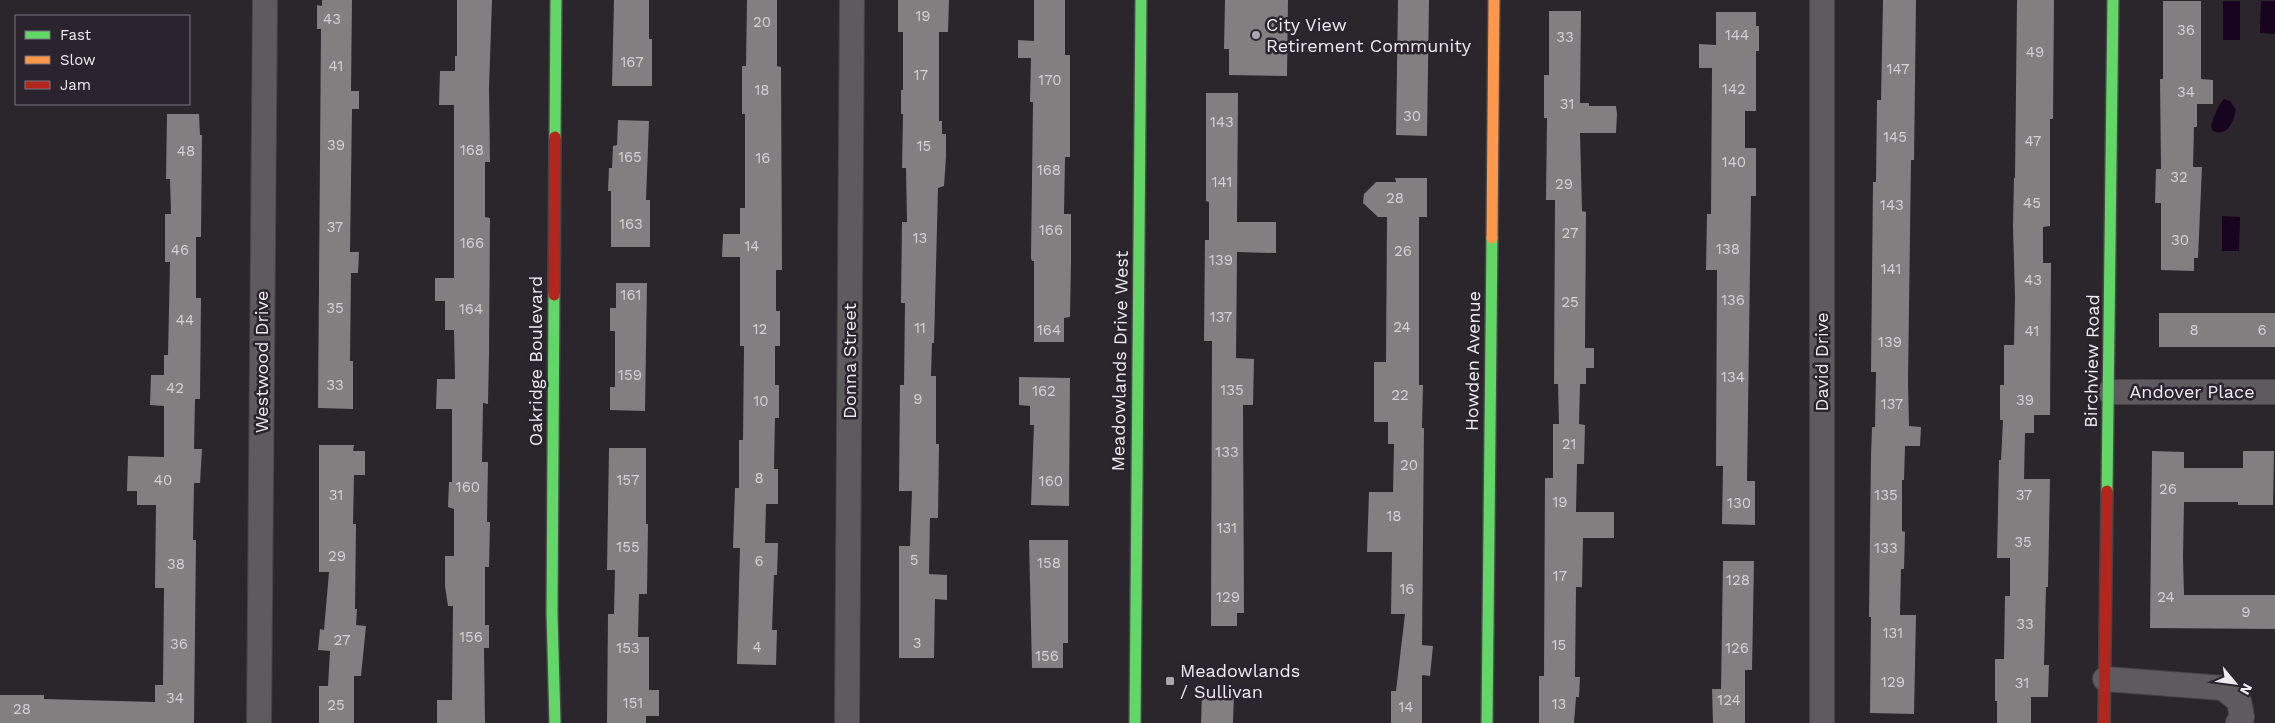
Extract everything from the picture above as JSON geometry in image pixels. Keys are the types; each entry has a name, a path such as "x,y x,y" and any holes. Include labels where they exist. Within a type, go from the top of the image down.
{"street":[{"name":"Westwood Drive","path":"259,723 265,0"},
{"name":"Oakridge Boulevard","path":"555,723 552,613 556,0"},
{"name":"Donna Street","path":"848,723 852,0"},
{"name":"Meadowlands Drive West","path":"1135,723 1141,0"},
{"name":"Howden Avenue","path":"1487,723 1494,0"},
{"name":"David Drive","path":"1822,0 1822,723"},
{"name":"Birchview Road","path":"2104,723 2110,392 2113,0"},
{"name":"Andover Place","path":"2110,392 2275,392"},
{"path":"2105,679 2223,688 2239,702 2242,717 2238,723"}],"shaded area":[{"path":"2223,1 2240,1 2240,40 2223,40"},
{"path":"2261,1 2275,1 2275,34 2260,33"},
{"path":"2224,99 2230,101 2236,110 2233,119 2229,127 2223,132 2213,131 2212,123"},
{"path":"2222,216 2240,217 2239,251 2222,251"}],"building":[{"path":"322,0 352,0 351,91 359,91 359,109 352,109 350,252 359,252 358,273 351,273 350,361 353,361 353,409 318,408 321,29 317,29 317,5 322,6"},
{"path":"457,0 492,0 489,88 490,162 485,162 485,217 490,218 488,404 483,403 482,462 488,462 487,522 490,522 489,567 485,567 485,625 489,625 489,648 484,648 485,723 437,723 437,700 452,700 453,606 448,606 445,586 445,556 454,556 454,509 448,507 449,482 452,482 452,409 436,409 437,379 455,379 454,330 445,330 445,301 435,301 435,278 454,278 454,105 439,105 440,71 455,71 455,56 457,56"},
{"path":"614,0 649,0 649,39 652,39 652,86 612,86"},
{"path":"747,0 777,0 777,66 781,67 782,270 776,270 776,311 780,311 780,346 775,346 775,385 779,385 779,418 775,418 774,469 778,469 778,504 766,504 765,543 778,543 777,575 774,575 772,630 777,630 776,665 737,664 740,548 733,548 735,488 739,488 739,440 743,440 744,346 740,346 740,257 722,257 723,234 740,234 740,208 745,208 745,114 742,114 742,66 746,66"},
{"path":"898,0 949,0 948,32 939,32 939,121 942,121 942,134 946,134 946,157 944,186 938,188 934,343 932,343 931,376 936,376 936,444 939,444 938,518 930,518 929,574 947,575 947,600 935,599 934,658 899,658 899,546 910,546 912,491 899,491 900,385 904,385 905,303 901,303 902,222 907,222 906,168 902,168 903,114 901,114 901,90 903,90 903,32 898,32"},
{"path":"1034,0 1065,0 1065,55 1070,55 1070,157 1065,157 1064,214 1071,214 1070,317 1064,318 1064,342 1034,342 1034,261 1031,258 1033,102 1030,102 1031,58 1018,58 1018,40 1034,41"},
{"name":"City View Retirement Community","path":"1225,0 1288,0 1287,76 1229,75 1229,49 1224,49"},
{"path":"1398,0 1429,0 1427,136 1396,135"},
{"path":"1883,0 1916,0 1914,160 1911,160 1908,382 1909,426 1921,427 1920,446 1905,446 1904,480 1902,480 1902,531 1905,532 1904,569 1901,569 1900,615 1916,615 1914,714 1870,713 1871,455 1872,427 1875,427 1876,372 1871,372 1873,182 1876,182 1877,100 1881,100"},
{"path":"2017,0 2054,0 2053,119 2050,119 2050,226 2043,227 2043,263 2051,263 2050,415 2034,415 2034,433 2025,433 2024,479 2050,479 2044,665 2049,665 2048,697 2031,697 2031,723 1997,723 1995,659 2004,659 2005,596 2010,596 2010,558 1997,558 1999,460 2001,460 2003,420 2000,420 2000,385 2004,385 2004,345 2014,345 2013,226"},
{"path":"2163,1 2201,1 2201,79 2213,80 2213,104 2197,104 2197,127 2194,127 2193,167 2202,167 2198,258 2194,258 2194,271 2161,270 2161,203 2155,203 2156,169 2161,169 2160,79 2163,79"},
{"path":"1549,11 1581,11 1580,103 1589,103 1589,106 1616,106 1617,114 1616,133 1580,133 1582,211 1586,212 1585,348 1594,348 1594,368 1586,368 1586,384 1580,384 1579,424 1585,425 1584,464 1577,464 1576,512 1614,512 1614,538 1583,538 1582,587 1576,587 1575,677 1580,677 1579,697 1576,697 1574,723 1539,723 1539,676 1544,676 1545,478 1553,478 1553,424 1559,424 1558,384 1554,384 1555,200 1546,200 1547,118 1544,118 1544,75 1549,75"},
{"path":"1716,12 1756,12 1756,26 1759,26 1759,51 1756,51 1756,111 1745,111 1745,148 1756,148 1756,196 1751,196 1747,481 1755,481 1755,525 1722,524 1723,466 1716,466 1717,270 1706,270 1707,214 1711,214 1712,68 1699,68 1699,44 1716,45"},
{"path":"1206,93 1238,93 1237,222 1276,222 1276,253 1237,252 1236,358 1254,359 1253,405 1243,405 1244,613 1237,613 1237,626 1211,626 1212,341 1204,341 1205,240 1209,240 1209,202 1206,201"},
{"path":"167,114 199,114 200,135 202,135 201,237 196,237 196,298 201,298 200,399 195,399 194,449 202,449 200,483 194,483 193,540 196,540 194,723 0,723 0,695 44,695 44,699 155,702 155,685 163,685 164,588 155,588 156,505 137,505 137,491 127,491 128,456 164,457 164,406 150,405 151,375 164,375 164,355 168,355 170,262 165,262 165,214 171,214 170,179 166,179"},
{"path":"618,120 649,121 646,200 650,200 650,247 611,247 611,191 608,191 609,168 612,168 613,146 617,145"},
{"path":"1395,178 1427,178 1427,217 1419,217 1419,385 1423,385 1422,428 1424,428 1422,645 1433,646 1430,676 1422,675 1422,723 1391,723 1391,691 1396,691 1405,614 1391,614 1392,552 1367,552 1369,492 1393,492 1394,444 1388,444 1388,422 1374,422 1374,362 1386,362 1387,217 1378,217 1363,203 1364,194 1376,182 1396,182"},
{"path":"616,283 647,283 645,411 610,410 610,387 615,387 615,331 610,331 610,308 616,308"},
{"path":"2159,313 2275,313 2275,347 2159,347"},
{"path":"1019,377 1070,378 1069,506 1031,505 1034,425 1030,425 1030,406 1019,405"},
{"path":"319,445 354,445 353,451 365,451 365,475 354,475 353,524 356,524 356,625 366,626 361,676 354,676 354,723 319,723 319,686 328,686 330,651 318,650 320,629 324,630 329,572 319,572"},
{"path":"609,448 646,448 647,594 639,594 638,637 649,637 649,690 659,690 659,716 646,716 646,723 607,723 608,614 614,614 615,570 607,570"},
{"path":"2152,451 2184,452 2184,468 2243,468 2243,451 2274,451 2273,505 2238,505 2238,502 2184,502 2183,557 2184,595 2275,595 2275,629 2150,628"},
{"path":"1029,540 1068,540 1068,643 1063,643 1063,668 1032,668"},
{"path":"1723,561 1754,561 1752,670 1745,670 1745,723 1713,723 1712,689 1721,689"},
{"path":"1202,692 1234,692 1233,723 1201,723"}],"traffic: fast":[{"path":"555,137 556,0"},
{"path":"1135,723 1141,0"},
{"path":"2107,491 2113,0"},
{"path":"1487,723 1492,238"},
{"path":"554,295 552,613 555,723"}],"traffic: slow":[{"path":"1492,238 1494,0"}],"traffic: jam":[{"path":"554,295 555,137"},
{"path":"2104,723 2107,491"}],"place":[{"name":"City View Retirement Community","path":"1256,35"},
{"name":"Meadowlands / Sullivan","path":"1170,681"}]}
